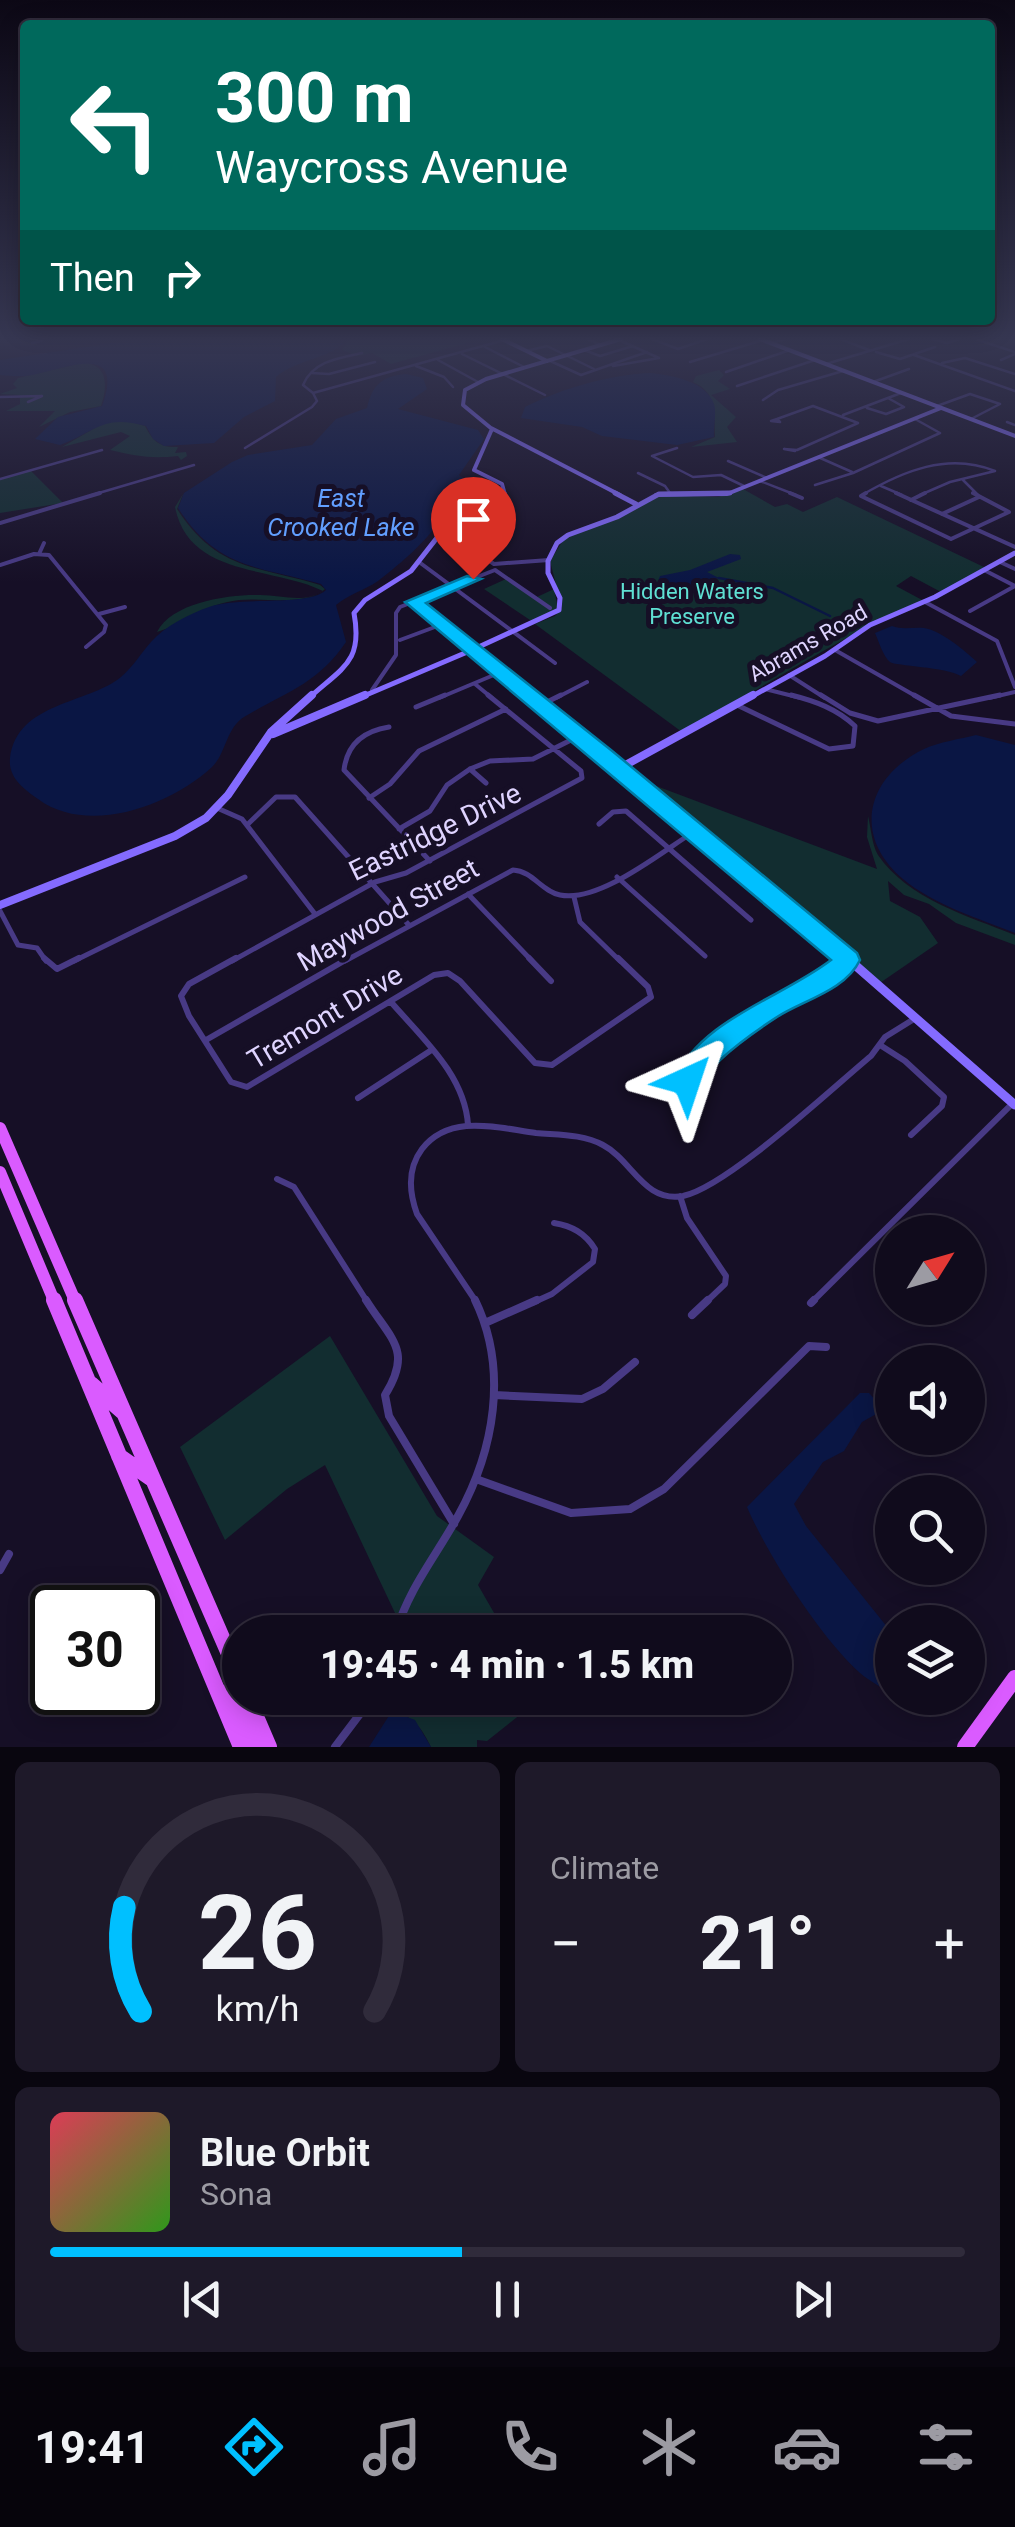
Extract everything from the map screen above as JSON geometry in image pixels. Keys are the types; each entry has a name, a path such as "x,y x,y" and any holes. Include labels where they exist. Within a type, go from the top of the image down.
{"main road":[{"path":"0,1128 222,1639"},
{"path":"0,1170 25,1186"},
{"path":"0,1170 241,1747"},
{"path":"10,1196 20,1199 38,1216"},
{"path":"87,1380 124,1413"},
{"path":"119,1456 153,1480"},
{"path":"965,1747 1015,1678"},
{"path":"219,1694 227,1692 232,1697 253,1747"},
{"path":"255,1715 269,1747"}],"street":[{"path":"244,448 291,421"},
{"path":"484,421 636,504"},
{"path":"794,450 858,425 850,421"},
{"path":"269,734 550,617 560,608 548,560 562,538 670,492 722,496 910,421"},
{"path":"815,484 940,433 918,421"},
{"path":"975,421 1015,436"},
{"path":"1007,422 1015,425"},
{"path":"245,876 57,969 50,967 37,948 18,945 0,908 175,836 218,808 269,734 353,656 360,636 356,608 405,576 454,516 496,504 505,496 502,484 474,470 492,428"},
{"path":"677,448 652,456 693,477 721,475 746,486"},
{"path":"0,479 102,450"},
{"path":"818,457 852,472"},
{"path":"728,462 802,498"},
{"path":"911,500 963,480 979,479 994,470 978,464 934,464 861,496 951,539 1009,511 979,497 963,480"},
{"path":"0,523 194,465"},
{"path":"638,473 670,492"},
{"path":"881,486 1015,550"},
{"path":"942,514 979,497"},
{"path":"39,554 44,544"},
{"path":"470,548 495,564 548,560"},
{"name":"Abrams Road","path":"620,768 834,650 870,625 925,602 1015,550"},
{"path":"0,565 39,554 51,558 98,614 106,630 86,647"},
{"path":"419,562 555,663"},
{"path":"999,562 1015,569"},
{"path":"372,690 394,661 400,640 396,611 414,602 495,570 550,608"},
{"path":"984,570 1015,586"},
{"path":"970,611 1015,586"},
{"path":"414,602 620,768 1014,1104 811,1303"},
{"path":"790,675 850,713 878,721 1015,689 994,638 925,602"},
{"path":"98,614 125,607"},
{"path":"400,640 442,624"},
{"path":"834,650 960,719 1015,724"},
{"path":"416,707 500,672"},
{"path":"541,705 587,682"},
{"name":"Eastridge Drive","path":"182,992 189,984 373,884 430,860 580,780 581,771 475,684"},
{"path":"737,704 830,750 847,749 854,743 855,726 846,718 809,699 764,689"},
{"path":"368,798 390,784 419,751 506,709"},
{"path":"390,727 364,734 345,759 344,770 430,860"},
{"path":"399,829 430,811 447,784 470,769 490,761 533,759 580,736"},
{"path":"470,769 486,783"},
{"path":"247,824 283,792 297,798 408,924"},
{"path":"218,808 247,824 316,915"},
{"path":"600,824 616,811 626,811 751,920"},
{"path":"574,897 594,891 695,831"},
{"name":"Maywood Street","path":"206,1040 408,924 519,869 550,891 574,897"},
{"path":"617,878 706,956"},
{"path":"468,894 551,981"},
{"name":"Tremont Drive","path":"182,992 185,1010 231,1082 248,1086 434,975 451,974 535,1063 548,1066 651,998 648,987 580,922 574,897"},
{"path":"668,1093 687,1081 708,1054 729,1037 771,1008 815,986 848,960"},
{"path":"391,1002 462,1090 470,1113 468,1125"},
{"path":"402,1615 415,1579 454,1524 476,1479 494,1395 493,1356 485,1322 464,1282 417,1214 408,1186 413,1162 430,1141 452,1128 468,1125 596,1142 613,1152 650,1190 680,1196 716,1182 886,1036 914,1019"},
{"path":"880,1045 944,1097 942,1106 911,1136"},
{"path":"358,1098 430,1052"},
{"path":"277,1180 286,1180 294,1188 400,1354 400,1371 385,1395 389,1416 454,1524"},
{"path":"680,1196 687,1218 726,1276 725,1284 692,1314"},
{"path":"485,1322 552,1294 593,1262 595,1248 587,1238 573,1227 554,1223"},
{"path":"476,1479 572,1513 630,1508 664,1490 809,1346 826,1347"},
{"path":"494,1395 582,1399 603,1389 634,1362"},
{"path":"0,1570 9,1554"},
{"path":"334,1747 359,1715"}],"green space":[{"path":"107,421 145,426 158,443 178,447 175,453 186,452 187,456 181,460 178,456 110,450 130,436 121,432 62,447"},
{"path":"714,421 733,421 727,427 737,442 691,447 715,437"},
{"path":"30,470 63,503 0,513 0,479"},
{"name":"Hidden Waters Preserve","path":"743,489 775,507 787,504 803,512 837,497 986,568 941,592 911,576 896,586 924,601 832,646 682,732 535,624 555,616 562,608 550,561 564,539 618,517 656,495 718,497"},
{"path":"183,494 177,509 192,529 223,555 325,589 236,566 197,547 183,530 175,507"},
{"path":"506,579 537,597 554,589 558,608 533,622 484,589"},
{"path":"318,593 296,600 226,602 157,632 175,613 218,598 301,598"},
{"path":"635,778 877,869 867,837 868,816 878,855 905,883 959,913 1015,935 1015,945 956,923 929,904 904,895 888,881 890,901 920,917 938,943 877,985 811,924"},
{"path":"330,1336 437,1516 494,1557 478,1585 495,1615 396,1615 325,1465 287,1489 225,1540 180,1447"},
{"path":"520,1715 487,1741 477,1740 477,1747 431,1747 416,1723 405,1716"}],"water":[{"path":"54,421 240,421 214,443 164,446 153,439 146,426 120,422 101,426 60,445 35,439"},
{"name":"East Crooked Lake","path":"335,421 442,421 478,430 484,439 459,475 468,481 494,485 498,493 481,501 448,502 429,535 408,556 378,581 336,605 346,642 335,657 312,678 238,722 217,762 174,794 128,811 80,815 58,810 22,787 14,777 10,758 15,740 26,726 39,715 121,677 170,626 193,613 222,604 304,598 326,590 321,584 224,555 208,544 178,508 184,493 232,462 248,455 312,445"},
{"path":"538,421 715,421 714,437 677,445 602,436 582,427"},
{"path":"730,554 740,555 741,559 707,572 719,578 681,591 656,586 660,576 690,570"},
{"path":"892,626 931,630 977,662 961,676 890,662 875,633"},
{"path":"976,735 1015,745 1015,933 915,888 887,862 872,826 878,791 904,761 930,747"},
{"path":"860,1393 869,1393 875,1400 875,1415 862,1422 844,1451 823,1462 794,1504 806,1526 875,1612 875,1683 845,1658 813,1618 782,1572 747,1507"},
{"path":"389,1715 402,1715 415,1720 431,1747 369,1747"}],"waterway":[{"path":"719,578 773,588 830,616"}],"route":[{"path":"473,579 414,602 604,754 848,960 815,986 771,1008 729,1037 708,1054 687,1081"}]}
